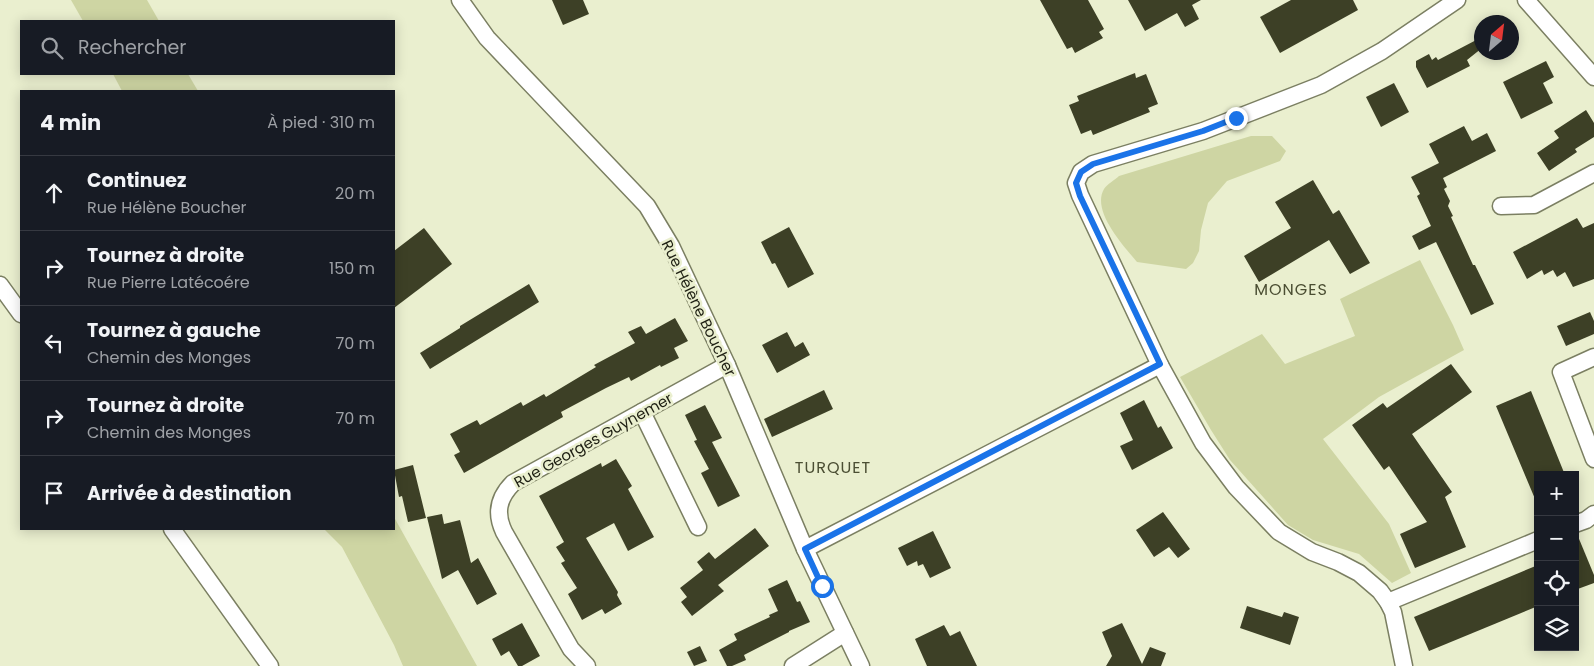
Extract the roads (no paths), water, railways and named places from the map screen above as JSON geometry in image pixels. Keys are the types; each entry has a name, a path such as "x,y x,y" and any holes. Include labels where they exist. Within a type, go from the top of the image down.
{"street":[{"name":"Rue Hélène Boucher","path":"460,0 487,38 647,206 671,246 727,364 805,549 861,666"},
{"path":"1404,666 1396,624 1388,602 1369,581 1358,573 1338,562 1312,552 1279,532 1236,487 1203,443 1160,364 1080,196 1076,183 1081,172 1093,164 1203,131 1321,85 1382,51 1456,0"},
{"path":"1526,0 1594,77"},
{"path":"1501,206 1534,205 1594,173"},
{"path":"0,285 20,313"},
{"path":"1594,357 1561,372 1594,460"},
{"name":"Rue Georges Guynemer","path":"587,666 571,649 504,532 498,511 500,500 513,483 727,364"},
{"path":"805,549 1160,364"},
{"path":"642,412 698,527"},
{"path":"1579,523 1594,514"},
{"path":"173,530 270,666"},
{"path":"1388,602 1534,542"},
{"path":"794,666 845,633"}],"district":[{"name":"MONGES","path":"1291,289"},
{"name":"TURQUET","path":"833,467"}]}
